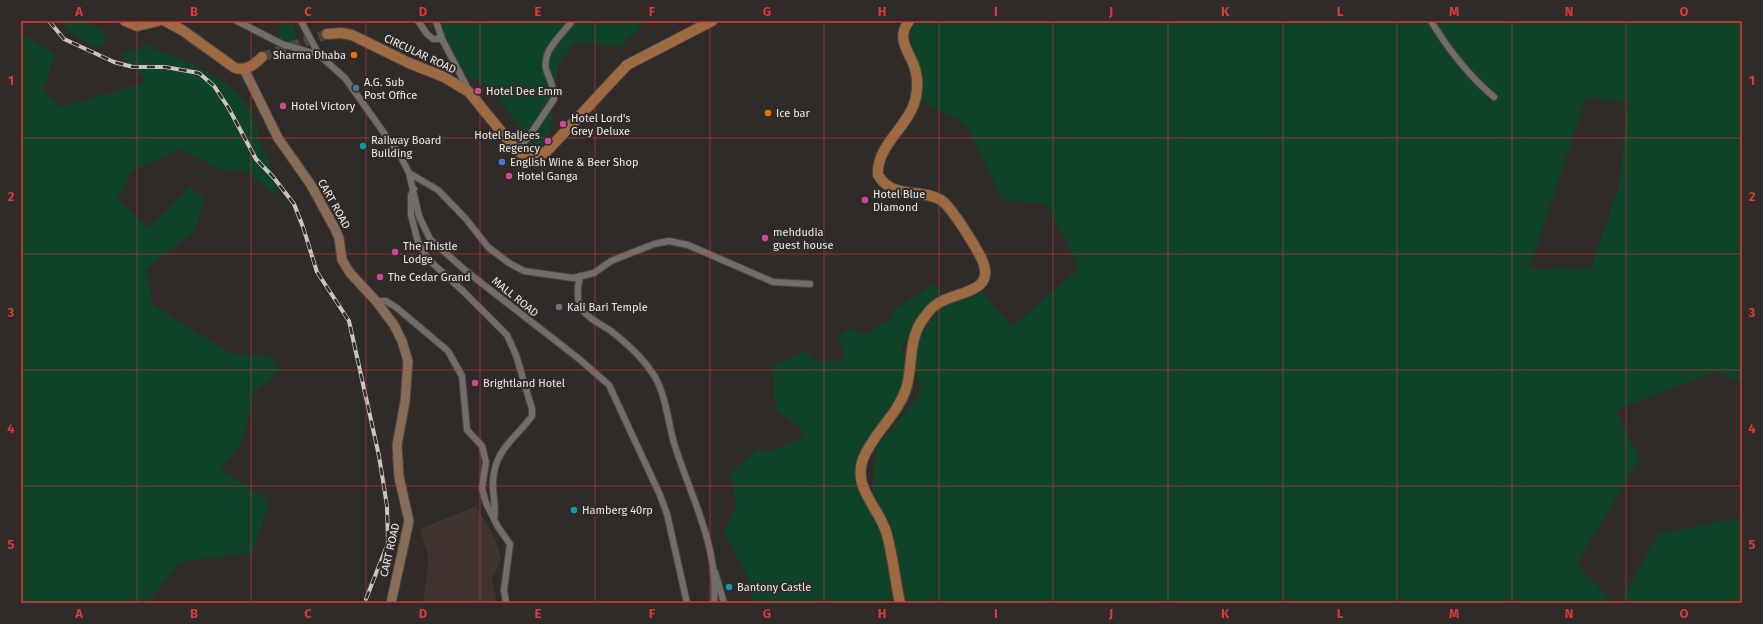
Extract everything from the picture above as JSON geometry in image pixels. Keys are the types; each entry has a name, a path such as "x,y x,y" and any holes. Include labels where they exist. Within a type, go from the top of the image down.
{"main road":[{"path":"125,21 137,26 158,21"},
{"path":"164,21 182,30 235,68 244,69 253,65 262,57"},
{"name":"CIRCULAR ROAD","path":"327,34 341,33 352,35 409,63 444,77 469,92 517,151 529,158 536,158 542,155 627,65 712,21"},
{"path":"900,603 887,532 866,497 861,470 863,460 870,446 900,404 909,377 911,349 920,324 930,308 943,301 980,287 984,282 985,277 983,263 948,205 938,198 899,191 888,186 878,175 879,159 911,112 916,96 917,78 913,64 904,48 902,40 905,26 909,21"},
{"name":"CART ROAD","path":"244,69 278,138 311,185 334,227 339,238 342,260 350,273 376,301 394,325 402,341 408,361 405,402 397,445 399,478 409,521 390,603"}],"street":[{"path":"237,21 282,44 319,55"},
{"name":"MALL ROAD","path":"301,21 319,55 345,78 401,157 410,174 423,226 434,243 536,327 578,358 609,385 660,495 667,514 687,603"},
{"path":"418,21 427,34 433,39 438,39 441,35"},
{"path":"436,21 441,35 469,92"},
{"path":"517,151 554,99 555,94 546,68 546,60 549,51 572,21"},
{"path":"1431,21 1456,56 1482,87 1494,97"},
{"path":"410,174 438,190 466,219 488,247 509,263 524,271 535,274 573,278 594,272 611,261 639,250 661,242 669,241 688,245 772,282 810,284"},
{"path":"414,189 411,195 411,215 418,242 430,261 469,296 507,335 516,355 532,409 532,416 508,442 495,463 493,486 496,510 494,519"},
{"path":"580,276 579,300 581,308 612,331 638,356 651,372 661,389 668,423 682,468 700,514 724,603"},
{"path":"376,301 386,301 397,308 448,351 462,376 467,430 482,446 486,462 482,488 486,503 510,544 504,590 506,603"},
{"path":"712,563 714,603"}],"shaded area":[{"path":"476,506 495,538 501,559 492,578 497,603 423,603 428,566 427,551 420,529"}],"green space":[{"path":"59,21 86,21 105,33 104,46 92,45 80,39"},
{"path":"279,21 292,21 296,43 279,39"},
{"path":"430,21 647,21 620,46 575,42 558,65 550,133 543,145 532,144 492,89 450,66"},
{"path":"917,21 1742,21 1742,383 1717,371 1616,410 1640,459 1576,564 1614,603 907,603 893,530 872,490 877,446 921,393 909,349 942,306 902,346 912,389 867,445 860,488 883,533 892,603 753,603 746,574 724,532 736,505 730,473 759,449 768,452 804,437 801,428 776,410 772,366 807,351 814,361 841,361 845,352 837,338 852,328 862,336 894,317 891,312 934,284 945,303 980,290 1012,327 1080,268 1046,204 1002,199 966,124 918,99 911,33","holes":["1586,98 1628,101 1619,186 1591,268 1529,269"]},
{"path":"21,33 55,55 43,90 59,107 105,95 147,81 120,54 146,45 189,63 218,78 231,87 242,98 250,110 276,183 276,196 248,172 216,168 181,149 132,171 117,199 149,228 190,187 205,199 194,231 146,269 153,305 232,354 270,356 280,371 255,391 241,444 220,469 269,501 253,552 180,562 148,603 21,603"},
{"path":"1742,517 1742,603 1620,603 1658,534"}],"tunnel":[{"path":"262,57 327,34"}],"railway":[{"path":"49,21 64,39 114,62 133,67 165,67 199,73 214,86 228,107 256,159 274,178 294,204 317,272 349,321 379,456 387,506 388,543 366,599"}],"place":[{"name":"Sharma Dhaba","path":"354,55"},
{"name":"A.G. Sub Post Office","path":"356,88"},
{"name":"Hotel Dee Emm","path":"478,91"},
{"name":"Hotel Victory","path":"283,106"},
{"name":"Ice bar","path":"768,113"},
{"name":"Hotel Lord's Grey Deluxe","path":"563,124"},
{"name":"Hotel Baljees Regency","path":"548,141"},
{"name":"Railway Board Building","path":"363,146"},
{"name":"English Wine & Beer Shop","path":"502,162"},
{"name":"Hotel Ganga","path":"509,176"},
{"name":"Hotel Blue Diamond","path":"865,200"},
{"name":"mehdudia guest house","path":"765,238"},
{"name":"The Thistle Lodge","path":"395,252"},
{"name":"The Cedar Grand","path":"380,277"},
{"name":"Kali Bari Temple","path":"559,307"},
{"name":"Brightland Hotel","path":"475,383"},
{"name":"Hamberg 40rp","path":"574,510"},
{"name":"Bantony Castle","path":"729,587"}]}
